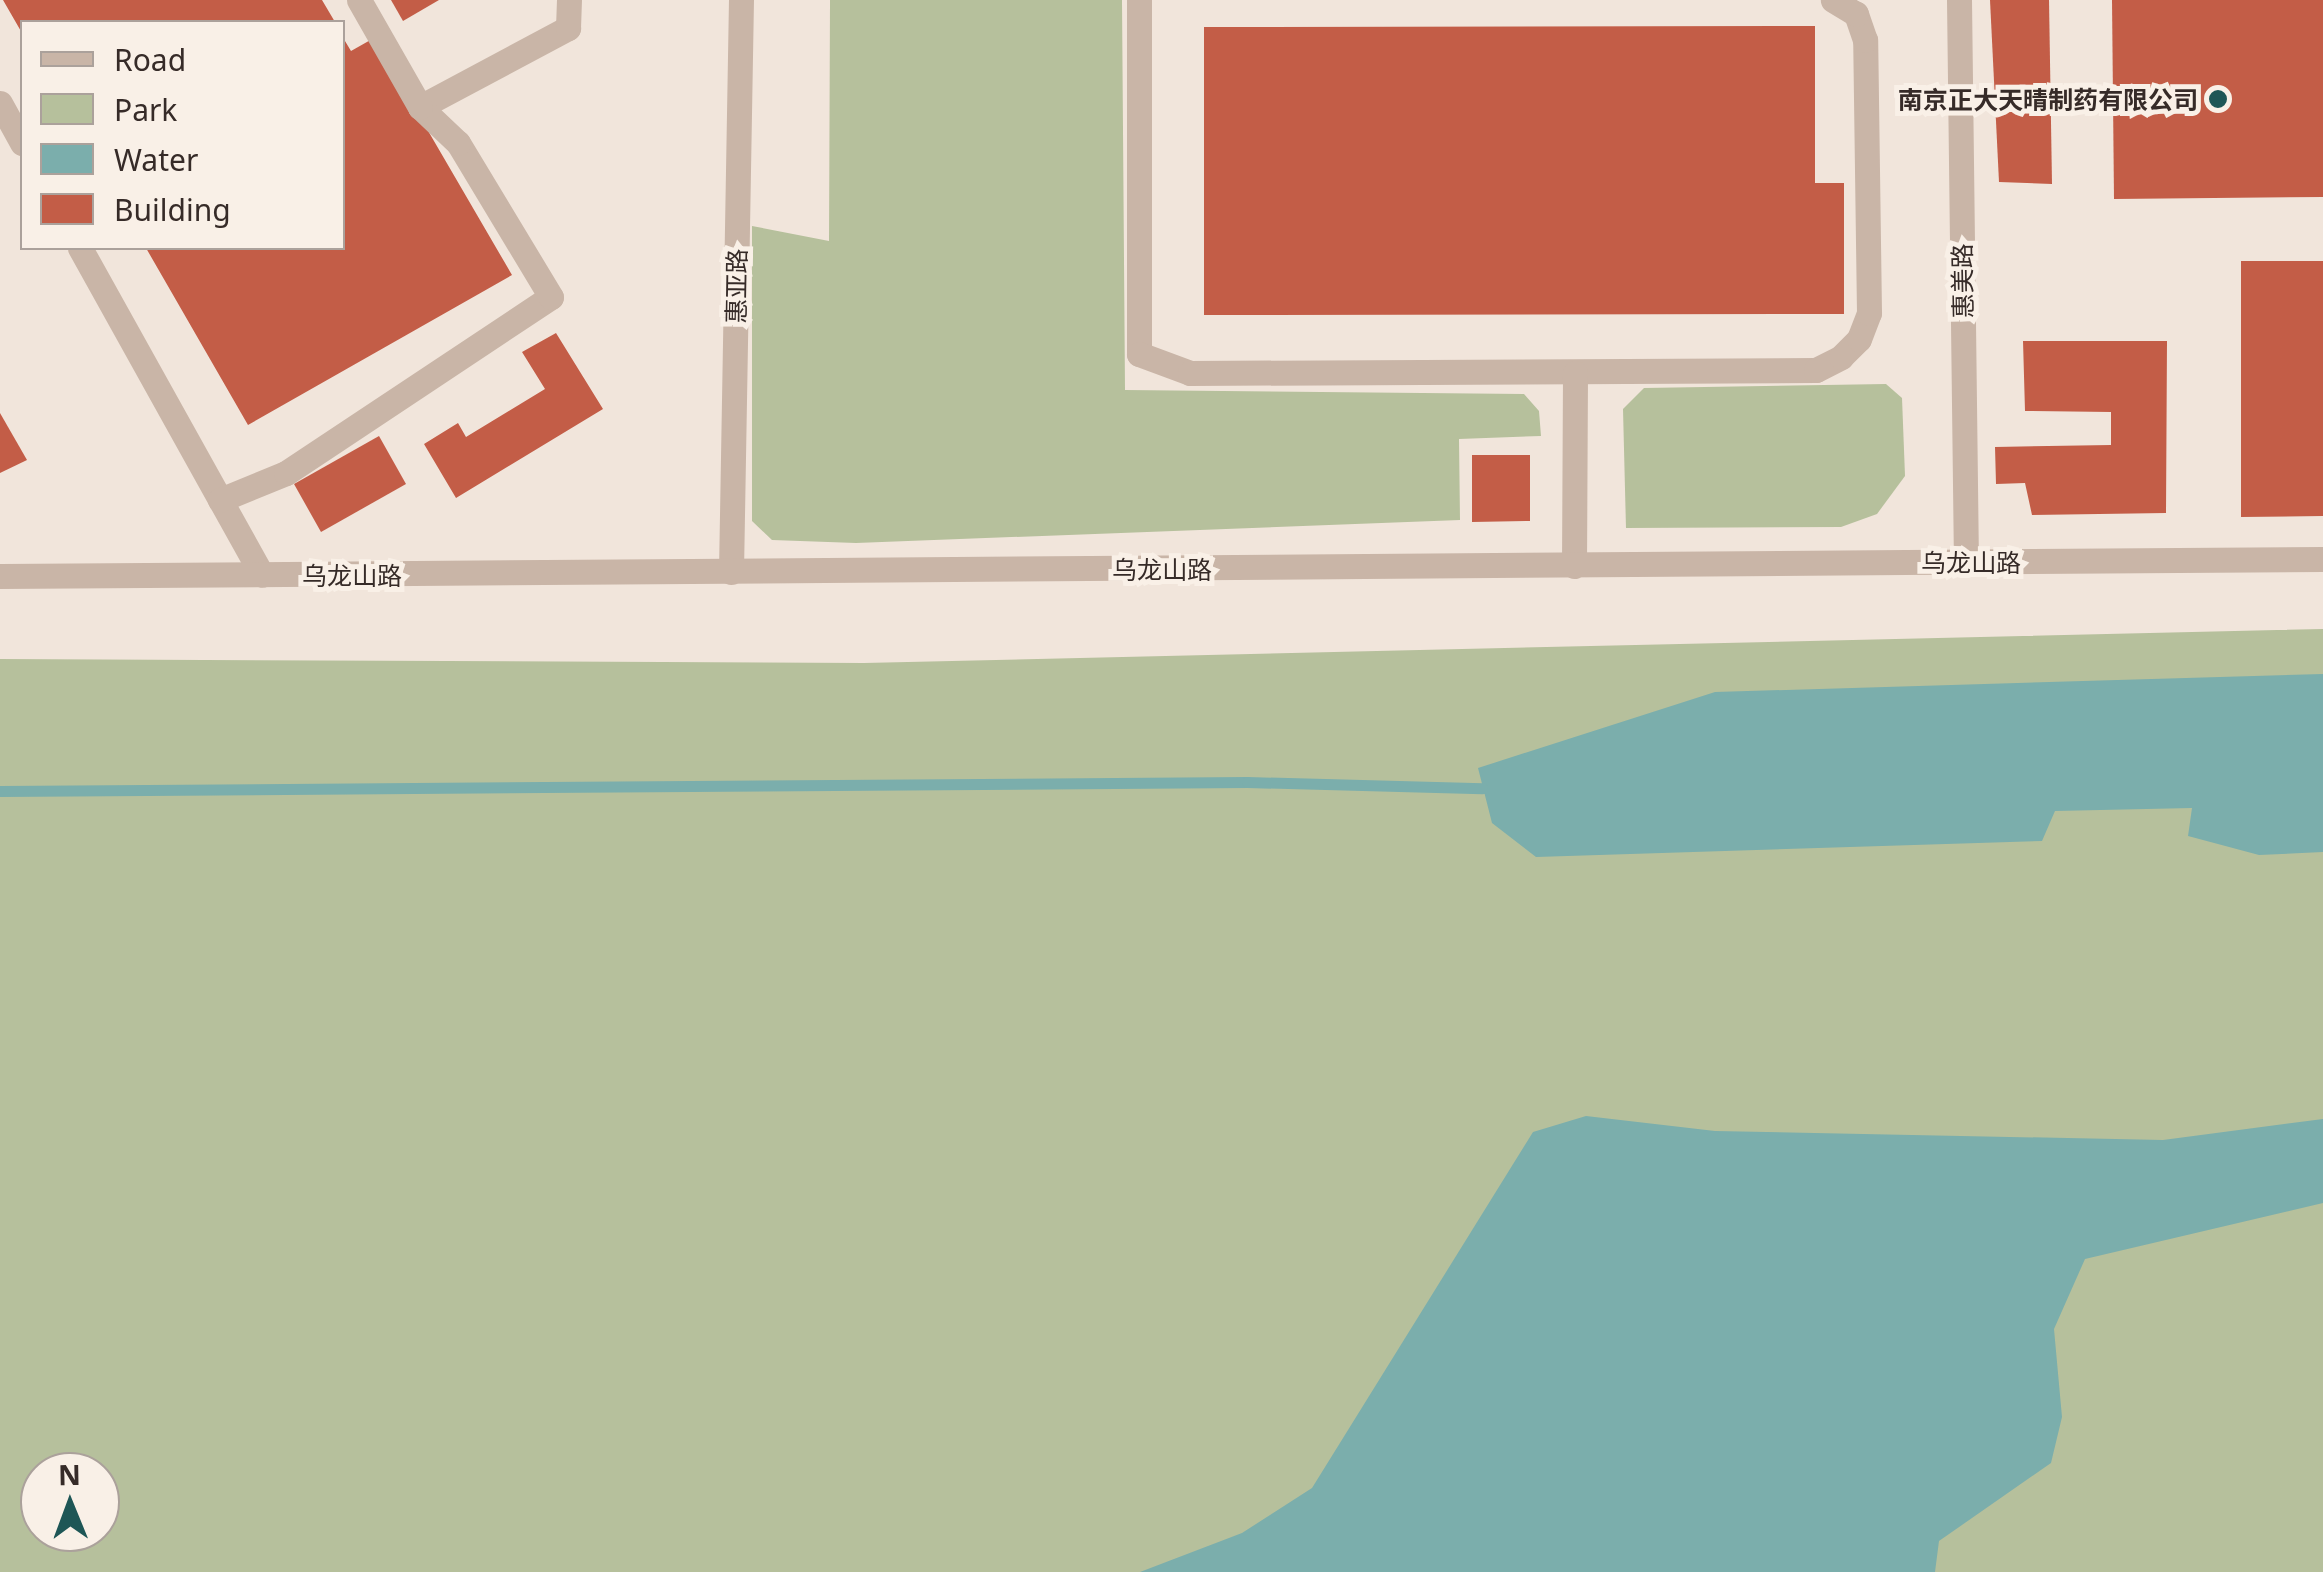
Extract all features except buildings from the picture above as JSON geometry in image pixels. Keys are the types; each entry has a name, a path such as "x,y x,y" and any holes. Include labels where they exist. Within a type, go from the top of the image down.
{"street":[{"path":"220,500 286,473 551,297 458,143 420,106 359,0"},
{"path":"420,106 568,28 569,0"},
{"name":"惠亚路","path":"732,572 741,0"},
{"path":"1139,0 1138,354 1190,373 1816,370 1859,339 1869,313 1865,40 1856,14 1833,0"},
{"name":"惠美路","path":"1959,0 1966,562"},
{"path":"0,103 20,139"},
{"path":"81,250 262,575"},
{"path":"1574,566 1575,373"},
{"name":"乌龙山路","path":"0,576 2323,559"}],"green space":[{"path":"830,0 1122,0 1125,390 1524,394 1539,411 1541,436 1459,439 1460,520 856,543 772,540 752,521 752,226 829,241"},
{"path":"1886,384 1902,398 1905,476 1877,514 1841,527 1626,528 1623,409 1644,388"},
{"path":"2323,629 2323,1572 0,1572 0,659 864,663"}],"water":[{"path":"2323,674 2323,852 2259,855 2188,836 2192,808 2055,811 2042,841 1536,857 1492,823 1478,768 1715,692"},
{"path":"1586,1116 1715,1131 2163,1140 2323,1119 2323,1203 2085,1259 2054,1329 2062,1417 2051,1463 1939,1541 1935,1572 1140,1572 1242,1533 1312,1488 1533,1132"}],"waterway":[{"path":"0,791 1247,782 1482,788"}],"place":[{"name":"南京正大天晴制药有限公司","path":"2218,99"}]}
